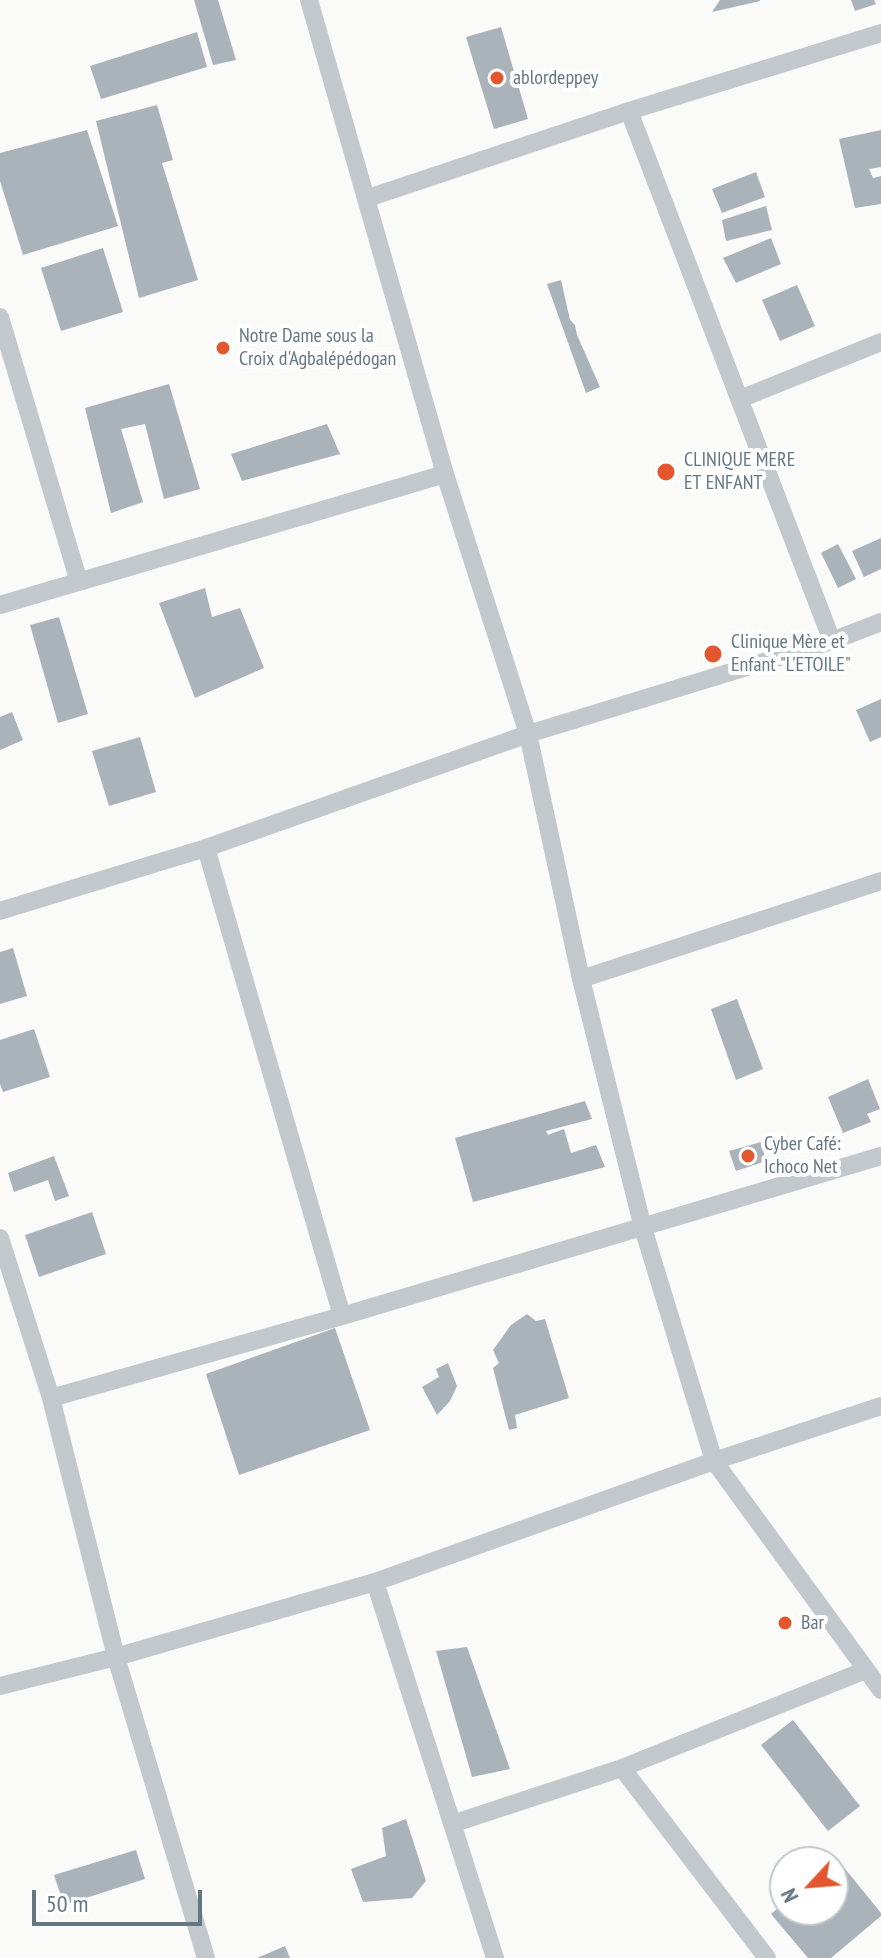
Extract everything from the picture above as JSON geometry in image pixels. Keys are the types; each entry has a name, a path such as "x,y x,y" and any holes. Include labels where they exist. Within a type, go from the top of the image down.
{"street":[{"path":"309,0 445,474 528,734 581,979 643,1228 714,1461 881,1690"},
{"path":"368,198 629,111 881,33"},
{"path":"629,111 832,641"},
{"path":"0,319 79,582"},
{"path":"740,399 881,342"},
{"path":"0,605 445,474"},
{"path":"0,911 206,848 528,734 832,641 881,622"},
{"path":"206,848 342,1316"},
{"path":"581,979 881,881"},
{"path":"51,1398 342,1316 881,1156"},
{"path":"0,1238 51,1398 116,1657 206,1958"},
{"path":"0,1686 116,1657 375,1582 714,1461 881,1406"},
{"path":"375,1582 495,1958"},
{"path":"452,1824 622,1768 866,1670"},
{"path":"622,1768 767,1958"}],"building":[{"path":"194,0 218,0 236,60 213,65"},
{"path":"720,0 760,0 760,1 712,12"},
{"path":"851,0 874,0 876,4 855,11"},
{"name":"ablordeppey","path":"501,27 528,119 494,129 466,37"},
{"path":"197,32 207,67 101,99 90,66"},
{"path":"157,105 173,160 162,163 198,280 139,298 96,121"},
{"path":"87,130 118,226 23,255 0,181 0,153"},
{"path":"881,130 881,167 869,169 873,178 881,176 881,204 855,208 839,139"},
{"path":"756,172 765,197 722,213 712,189"},
{"path":"766,206 772,230 726,241 722,220"},
{"path":"771,238 781,264 736,283 723,258"},
{"path":"103,248 123,312 61,331 41,268"},
{"path":"561,280 570,320 575,325 600,387 586,393 547,284"},
{"path":"797,285 815,326 780,341 762,300"},
{"path":"169,384 200,489 164,499 145,424 121,429 143,502 111,513 85,408"},
{"path":"327,424 340,454 242,481 231,454"},
{"path":"881,538 881,569 864,577 852,551"},
{"path":"838,544 856,579 838,588 821,553"},
{"path":"205,588 212,617 240,608 264,668 195,698 159,603"},
{"path":"59,617 88,714 58,723 30,625"},
{"path":"881,699 881,737 870,742 856,710"},
{"path":"12,712 23,740 0,750 0,717"},
{"path":"140,737 156,792 109,806 92,751"},
{"path":"13,948 27,996 0,1004 0,952"},
{"path":"737,999 763,1069 736,1080 711,1009"},
{"path":"34,1029 50,1077 3,1092 0,1084 0,1040"},
{"path":"868,1079 880,1109 867,1114 871,1122 843,1133 828,1097"},
{"path":"585,1101 592,1119 546,1131 548,1135 564,1129 571,1153 596,1145 605,1167 473,1202 455,1138"},
{"path":"761,1142 766,1161 736,1171 729,1151"},
{"path":"54,1156 69,1196 55,1201 48,1180 14,1192 8,1173"},
{"path":"92,1212 106,1254 39,1277 25,1235"},
{"path":"527,1314 536,1321 545,1319 569,1398 515,1415 517,1428 509,1430 493,1368 499,1363 493,1350 511,1325"},
{"path":"335,1328 370,1430 239,1475 206,1374"},
{"path":"448,1363 457,1386 450,1401 437,1415 422,1387 439,1377 436,1369"},
{"path":"467,1647 510,1769 472,1777 436,1651"},
{"path":"793,1720 860,1806 828,1831 761,1745"},
{"path":"406,1819 426,1881 412,1898 363,1902 351,1869 386,1856 382,1828"},
{"path":"136,1850 145,1879 64,1905 54,1875"},
{"path":"849,1874 881,1916 831,1958 808,1958 781,1926 849,1926"},
{"path":"285,1946 290,1958 257,1958"}],"place":[{"name":"ablordeppey","path":"497,78"},
{"name":"Notre Dame sous la Croix d'Agbalépédogan","path":"223,348"},
{"name":"CLINIQUE MERE ET ENFANT","path":"666,472"},
{"name":"Clinique Mère et Enfant \"L'ETOILE\"","path":"713,654"},
{"name":"Cyber Café: Ichoco Net","path":"748,1156"},
{"name":"Bar","path":"785,1623"}]}
